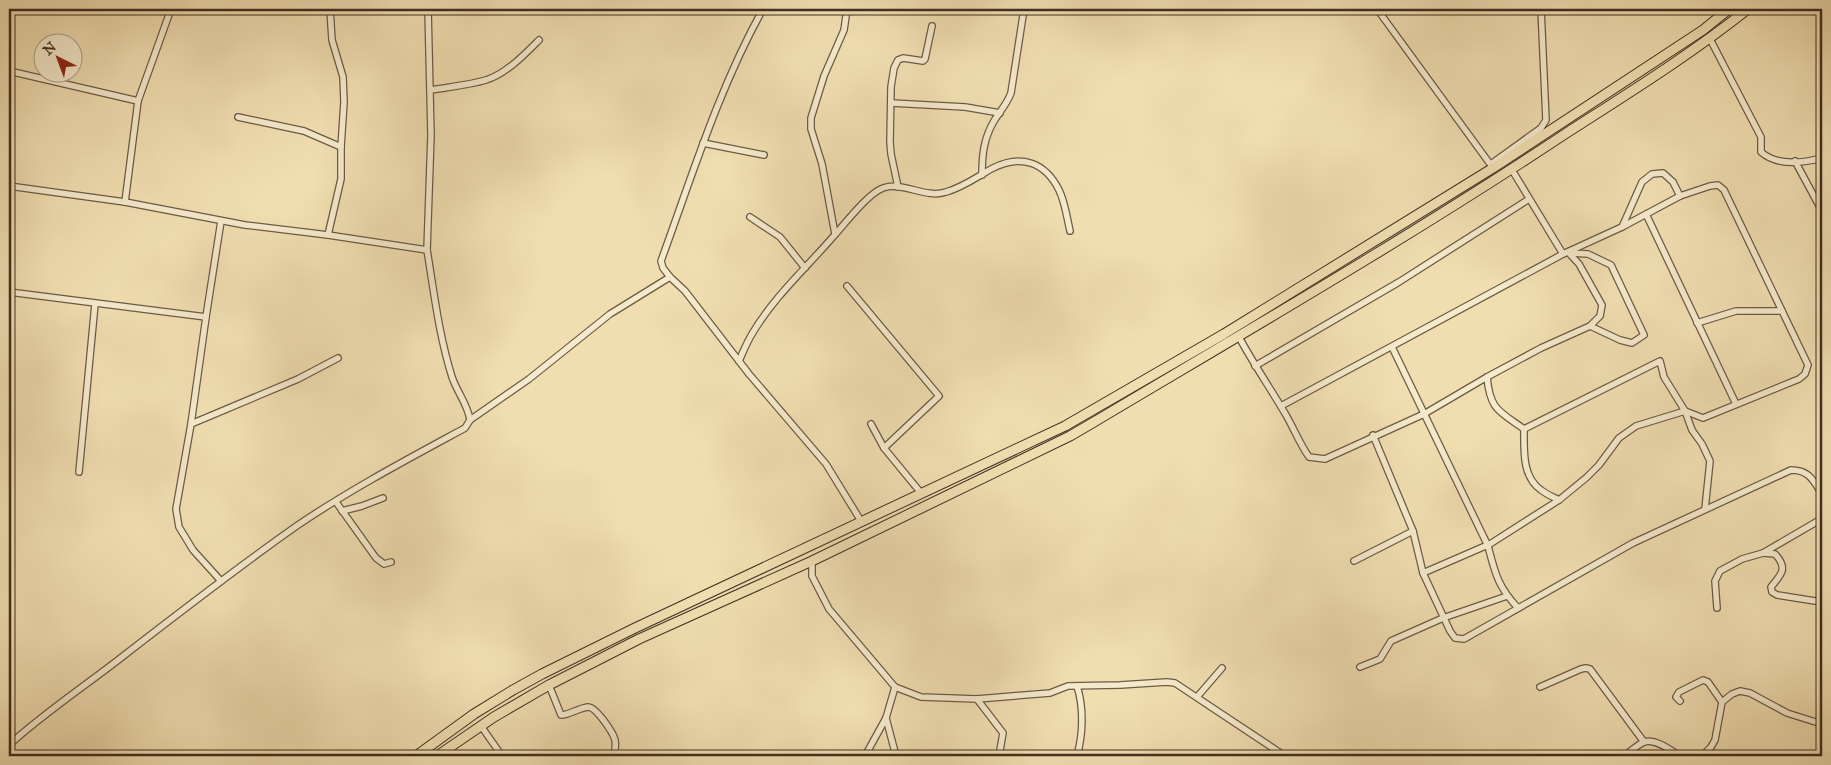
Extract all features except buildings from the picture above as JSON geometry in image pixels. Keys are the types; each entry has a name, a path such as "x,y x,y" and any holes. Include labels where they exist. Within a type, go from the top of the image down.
{"main road":[{"path":"416,756 474,714 523,684 635,628 1080,417 1224,334 1372,242 1704,30 1730,9"},
{"path":"437,756 481,726 549,685 648,635 812,562 1070,436 1239,338 1512,170 1710,39 1748,9"},
{"path":"1372,242 1378,252"},
{"path":"523,684 529,696"}],"street":[{"path":"124,202 138,101 171,9"},
{"path":"328,235 341,179 344,102 343,76 332,40 330,9"},
{"path":"428,9 431,90 431,172 428,250 438,316 452,377 469,413 470,420"},
{"path":"763,9 730,75 703,143 662,261 663,268 686,291 739,361 826,464 861,521"},
{"path":"835,234 822,164 811,129 811,123 816,100 844,30 847,9"},
{"path":"982,175 982,152 985,138 1008,102 1024,9"},
{"path":"1377,9 1492,166 1541,128 1546,120 1541,9"},
{"path":"898,187 890,154 894,68 898,60 903,58 923,61 925,59 932,26"},
{"path":"1710,39 1761,137 1761,152 1775,160 1795,161 1822,158"},
{"path":"431,90 487,80 507,69 539,40"},
{"path":"9,70 138,101"},
{"path":"892,102 965,107 1000,113"},
{"path":"238,117 304,131 341,147"},
{"path":"703,143 764,155"},
{"path":"739,361 751,334 777,300 873,194 884,188 898,187 922,193 945,193 994,167 1011,161 1021,160 1037,166 1052,179 1060,191 1070,230"},
{"path":"1795,161 1822,211"},
{"path":"1239,338 1254,366 1295,429 1301,445 1309,457 1324,458 1424,414 1541,348 1590,326 1600,316 1602,305 1579,264 1565,253 1529,200 1512,170"},
{"path":"1622,227 1642,182 1652,174 1663,173 1673,182 1680,196"},
{"path":"1280,406 1565,253 1622,227 1680,196 1710,186 1718,185 1724,190 1808,365 1805,374 1799,379 1703,418 1685,411 1636,426 1619,438 1588,477 1559,500 1488,546 1423,573"},
{"path":"9,186 124,202 222,221 428,250"},
{"path":"1254,366 1399,282 1529,200"},
{"path":"1646,214 1736,404"},
{"path":"750,217 780,237 805,268"},
{"path":"221,582 193,550 179,527 176,509 192,424 206,317 222,221"},
{"path":"1565,253 1588,254 1611,265 1644,335 1632,342 1620,340 1590,326"},
{"path":"9,744 29,726 298,525 464,428 470,420 530,379 610,314 670,276"},
{"path":"847,286 940,396 884,448"},
{"path":"9,292 206,317"},
{"path":"79,472 94,304"},
{"path":"1697,323 1736,311 1782,311"},
{"path":"1392,347 1488,546 1497,580 1507,596 1518,608"},
{"path":"192,424 298,379 338,358"},
{"path":"1524,430 1660,361 1664,377 1685,411 1692,430 1702,444 1710,461 1705,509"},
{"path":"1487,377 1488,393 1495,408 1524,430"},
{"path":"871,424 884,448 921,493"},
{"path":"1524,430 1524,460 1531,478 1539,490 1559,500"},
{"path":"1373,436 1413,531 1423,573 1443,618 1455,638 1464,639 1633,543 1791,470 1800,470 1811,477 1822,494"},
{"path":"342,511 383,498"},
{"path":"336,502 376,558 384,564 391,562"},
{"path":"1717,608 1715,581 1720,571 1742,559 1763,553 1818,521 1822,516"},
{"path":"1354,562 1413,531"},
{"path":"1763,553 1774,554 1780,560 1783,567 1782,574 1771,587 1772,592 1777,595 1815,601 1822,600"},
{"path":"812,562 812,576 829,609 895,687 921,697 977,699 1050,693 1068,686 1167,682 1180,685 1285,756"},
{"path":"1360,667 1380,659 1391,641 1443,618 1507,596"},
{"path":"1197,697 1222,668"},
{"path":"1540,686 1581,669 1590,669 1644,742"},
{"path":"1680,701 1676,697 1679,692 1703,680 1708,682 1722,702"},
{"path":"549,685 561,715 590,707 595,710 612,733 616,742 614,756"},
{"path":"1076,686 1080,695 1082,717 1077,756"},
{"path":"865,756 886,718 895,687"},
{"path":"1702,756 1711,747 1714,740 1722,702 1740,691 1750,693 1787,713 1822,724"},
{"path":"977,699 1003,733 999,756"},
{"path":"886,718 896,756"},
{"path":"481,726 502,756"},
{"path":"1624,756 1644,742 1650,742 1667,748 1680,756"}]}
